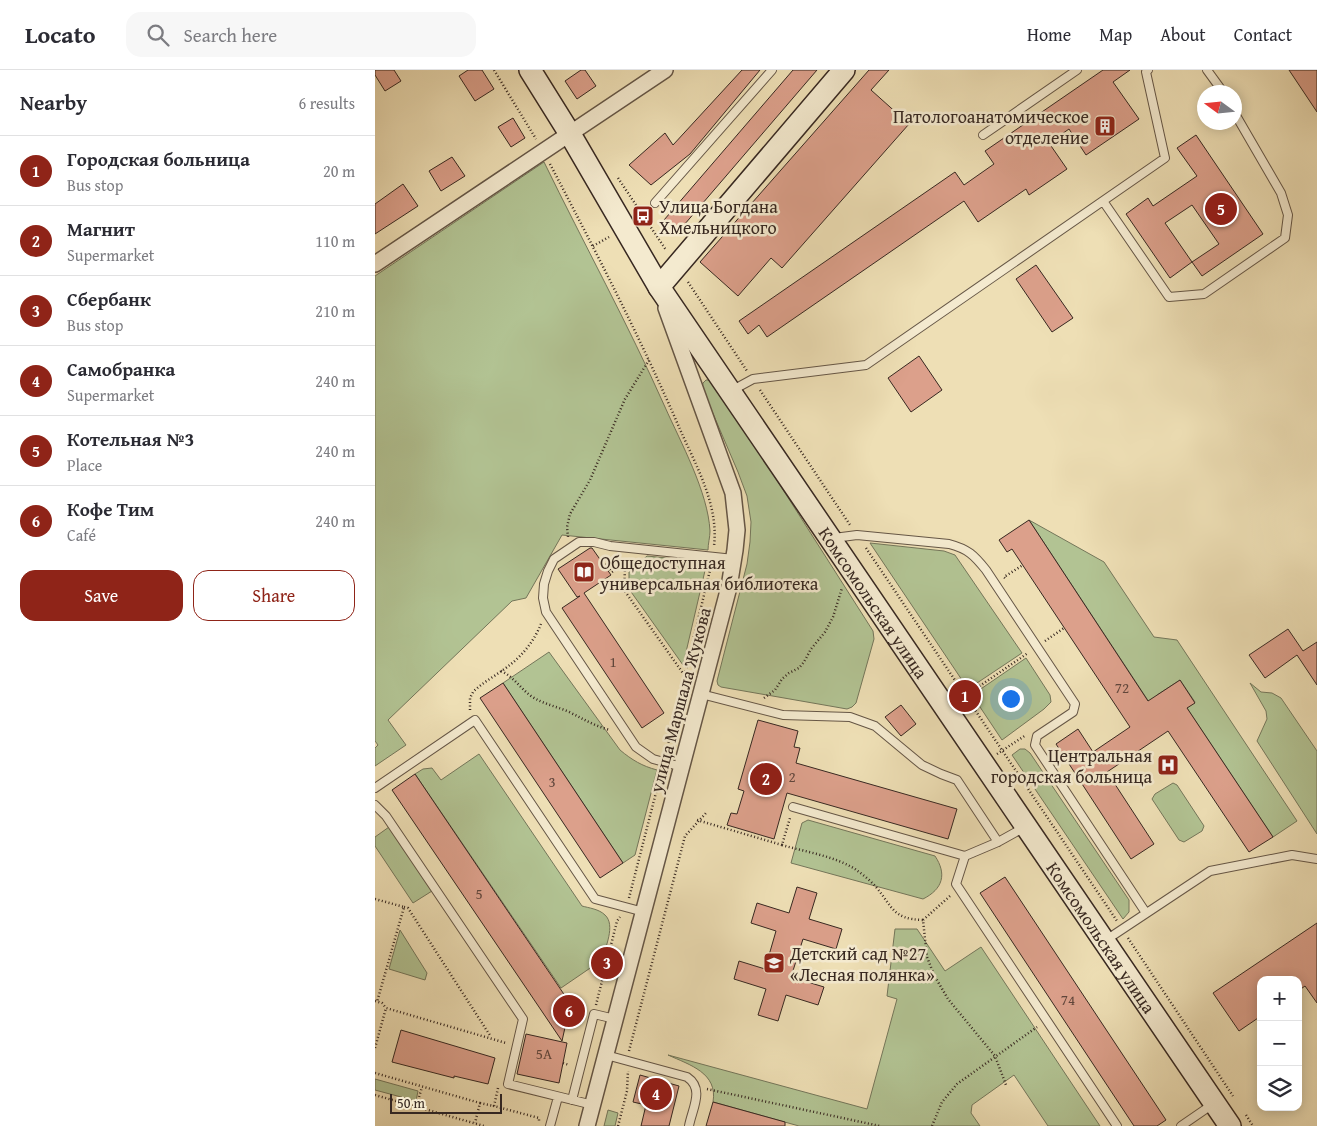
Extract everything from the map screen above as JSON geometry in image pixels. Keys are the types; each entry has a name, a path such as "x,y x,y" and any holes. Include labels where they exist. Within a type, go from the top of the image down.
{"street":[{"name":"Комсомольская улица","path":"530,70 570,134 659,288 729,392 1215,1103 1237,1118"},
{"path":"375,264 665,70"},
{"path":"659,288 844,70"},
{"name":"улица Маршала Жукова","path":"587,1126 729,587 737,530 733,494 659,288"}],"lane":[{"path":"655,203 773,70"},
{"path":"983,135 1077,70"},
{"path":"729,392 753,379 866,365 1165,158 1146,72 1149,70"},
{"path":"1207,70 1218,85"},
{"path":"1103,201 1169,297 1204,294 1285,238 1288,215 1281,193 1242,124"},
{"path":"829,538 857,535 949,544 960,546 971,552 986,570 1075,704 1073,712 1037,736 1035,746 1146,913"},
{"path":"682,766 664,762 644,753 636,747 546,612 543,598 547,571 554,559 579,542 594,542 609,546 734,559"},
{"path":"701,694 783,715 850,717 875,726 922,765 957,780 998,842"},
{"path":"375,788 475,720 595,899 644,912"},
{"path":"375,806 386,816 523,1019 508,1084 593,1105"},
{"path":"793,807 965,856 998,842 1026,827"},
{"path":"1104,941 1210,871 1293,855 1317,859"},
{"path":"965,856 956,884 1117,1126"},
{"path":"572,1100 594,1014 615,1019"},
{"path":"606,1055 687,1077 693,1081 697,1094 689,1126"},
{"path":"550,1126 558,1097"},
{"path":"1181,1126 1215,1103"}],"path":[{"path":"494,70 543,151 649,358 711,502 716,534 713,557 664,762 626,908 617,921 594,1014"},
{"path":"616,175 1237,1102"},
{"path":"570,548 567,527 570,514 590,480 625,399 649,358"},
{"path":"609,546 625,569 624,590 685,676"},
{"path":"603,564 605,563 612,572 617,569 611,561"},
{"path":"1010,585 1005,577 1023,565"},
{"path":"743,705 767,697 775,690 782,679 804,662 833,617 848,567"},
{"path":"475,720 469,710 473,692 523,654 533,640 546,612"},
{"path":"965,696 1064,628"},
{"path":"501,671 509,675 532,697 543,703 567,711 601,728 627,732"},
{"path":"983,763 1027,735"},
{"path":"782,845 793,807"},
{"path":"618,1126 627,1091 629,1046 685,836 697,820 706,813"},
{"path":"697,820 836,860 855,869 875,886 892,909 900,916 909,920 923,920 953,894 956,884"},
{"path":"375,899 408,908 491,1039"},
{"path":"404,907 376,1002 386,1008 507,1043"},
{"path":"923,920 927,957 934,975 948,999 995,1056 1007,1085"},
{"path":"375,1048 386,1008"},
{"path":"932,1126 937,1110 948,1093 966,1076 1047,1020"},
{"path":"375,1073 539,1118 537,1126"},
{"path":"494,1106 500,1079"},
{"path":"416,1107 422,1086"},
{"path":"696,1086 880,1126"},
{"path":"375,1095 484,1126"},
{"path":"475,1123 480,1102"},
{"path":"1237,1118 1253,1126"}],"green space":[{"path":"544,162 636,345 693,468 708,516 710,531 708,550 562,535 526,598 512,601 388,720 406,745 375,766 375,748 378,745 375,741 375,276"},
{"path":"706,380 715,383 873,631 874,639 856,703 852,707 847,709 718,685 717,681 747,564 751,522 747,496 702,388"},
{"path":"1029,520 1104,562 1154,637 1177,640 1297,821 1273,837 1187,708 1195,702 1180,680 1157,695 1151,705"},
{"path":"870,543 944,551 955,555 1022,653 968,689"},
{"path":"647,556 707,562 683,665 629,589 629,572"},
{"path":"549,652 620,750 637,762 657,770 635,855 623,863 503,683"},
{"path":"1026,658 1050,695 1051,702 1002,740 972,695"},
{"path":"1250,683 1261,692 1272,693 1281,698 1317,751 1317,834 1257,741 1267,719 1266,711"},
{"path":"1020,749 1025,749 1030,753 1129,900 1129,912 1123,919 1012,755"},
{"path":"479,754 582,906 600,911 608,919 610,925 609,937 602,960 561,988 415,774 423,769 432,768 441,780"},
{"path":"1173,783 1177,785 1204,826 1202,831 1184,842 1179,840 1152,799 1155,794"},
{"path":"808,820 935,856 942,875 939,886 923,899 791,863 802,823"},
{"path":"389,827 432,891 413,903 375,846 375,837"},
{"path":"895,929 917,929 945,971 981,947 1100,1126 1048,1126 1014,1075 972,1105 971,1113 980,1126 799,1126 713,1102 713,1092 707,1077 701,1071 668,1055 867,1109 897,999 887,996"},
{"path":"400,930 427,973 425,980 389,969"},
{"path":"375,1079 418,1091 416,1101 375,1090"},
{"path":"608,1110 618,1113 615,1126 604,1126"}],"building":[{"path":"375,70 394,70 401,81 385,91 375,75"},
{"path":"468,70 482,70 494,89 475,101 459,76"},
{"path":"581,70 585,70 596,86 577,99 565,81"},
{"path":"742,70 760,70 690,154 651,185 629,165 665,133 673,145"},
{"path":"793,70 817,70 678,232 664,220"},
{"path":"869,70 889,70 871,90 909,124 782,268 771,258 738,296 700,262"},
{"path":"1103,70 1130,70 1113,82 1139,119 1086,155 1069,129 1049,143 1067,169 1029,195 1026,189 978,222 964,201 767,337 759,325 748,334 739,321 955,172 964,185 994,164 985,151"},
{"path":"1289,70 1317,70 1317,112"},
{"path":"513,118 525,138 511,147 498,127"},
{"path":"1196,135 1263,234 1202,276 1192,262 1170,278 1126,214 1148,198 1153,206 1197,176 1177,148","holes":["1192,205 1219,244 1192,262 1165,223"]},
{"path":"452,157 465,176 441,191 429,171"},
{"path":"403,184 418,206 375,234 375,204"},
{"path":"1036,265 1073,318 1052,332 1016,279"},
{"path":"919,356 942,390 911,412 888,378"},
{"path":"1029,520 1148,701 1180,680 1195,703 1187,708 1273,837 1249,852 1168,731 1107,772 1154,844 1131,859 1056,744 1078,729 1093,752 1130,727 1012,549 1007,552 999,540"},
{"path":"592,548 611,575 584,593 664,713 642,728 562,608 580,596 577,597 558,569"},
{"path":"1288,629 1303,651 1317,642 1317,685 1297,655 1265,678 1249,655"},
{"path":"503,683 623,863 600,878 480,698"},
{"path":"901,705 916,724 901,736 885,717"},
{"path":"758,720 798,731 794,747 800,748 796,763 957,809 948,839 787,793 774,839 727,825 731,813 737,814 744,791 738,789"},
{"path":"415,774 578,1015 566,1023 562,1041 392,790"},
{"path":"1005,877 1166,1120 1157,1126 1134,1126 980,893"},
{"path":"797,887 817,893 809,919 842,929 836,949 803,939 791,977 824,987 818,1005 786,995 778,1021 758,1015 766,989 734,979 739,961 765,969 776,931 751,923 757,903 789,913"},
{"path":"1317,923 1317,1003 1305,986 1302,988 1302,976 1257,976 1257,1019 1239,1031 1213,993"},
{"path":"401,1030 495,1058 488,1084 454,1076 454,1078 392,1062"},
{"path":"526,1034 567,1043 559,1083 517,1074"},
{"path":"640,1075 679,1086 669,1126 641,1126 646,1105 633,1102"},
{"path":"713,1102 785,1122 785,1126 706,1126"}],"place":[{"name":"Патологоанатомическое отделение","path":"1105,126"},
{"name":"Котельная №3","path":"1221,209"},
{"name":"Улица Богдана Хмельницкого","path":"643,216"},
{"name":"Общедоступная универсальная библиотека","path":"584,572"},
{"name":"Городская больница","path":"965,696"},
{"name":"Центральная городская больница","path":"1168,765"},
{"name":"Магнит","path":"766,779"},
{"name":"Сбербанк","path":"607,963"},
{"name":"Детский сад №27 «Лесная полянка»","path":"774,963"},
{"name":"Кофе Тим","path":"569,1011"},
{"name":"Самобранка","path":"656,1094"}]}
